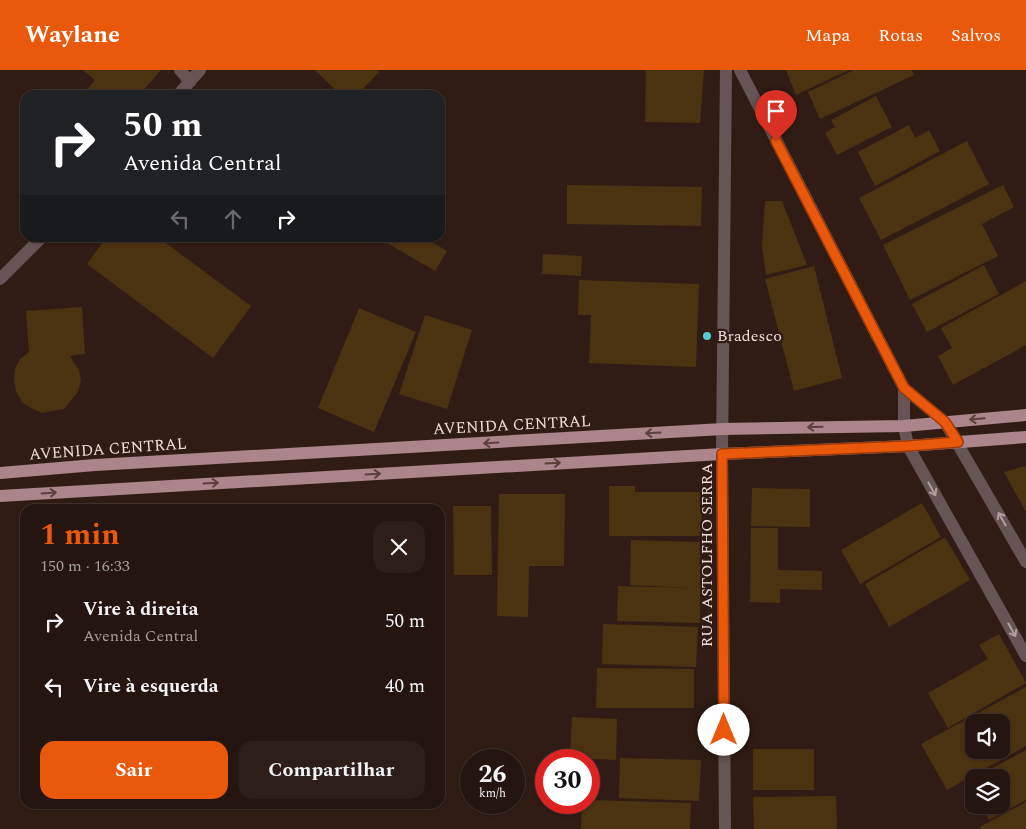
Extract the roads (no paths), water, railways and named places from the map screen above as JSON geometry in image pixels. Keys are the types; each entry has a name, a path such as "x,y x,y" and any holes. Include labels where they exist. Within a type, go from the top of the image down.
{"main road":[{"name":"AVENIDA CENTRAL","path":"0,473 95,465 723,429 904,426 1026,415"},
{"path":"0,496 722,454 908,446 1026,437"}],"street":[{"path":"180,70 190,82"},
{"path":"183,90 200,70"},
{"name":"RUA ASTOLFHO SERRA","path":"725,829 722,454 726,70"},
{"path":"740,70 904,388 945,422 1026,562"},
{"path":"0,279 37,242"},
{"path":"904,388 904,426 908,446 1026,656"}],"place":[{"name":"Bradesco","path":"707,336"}]}
